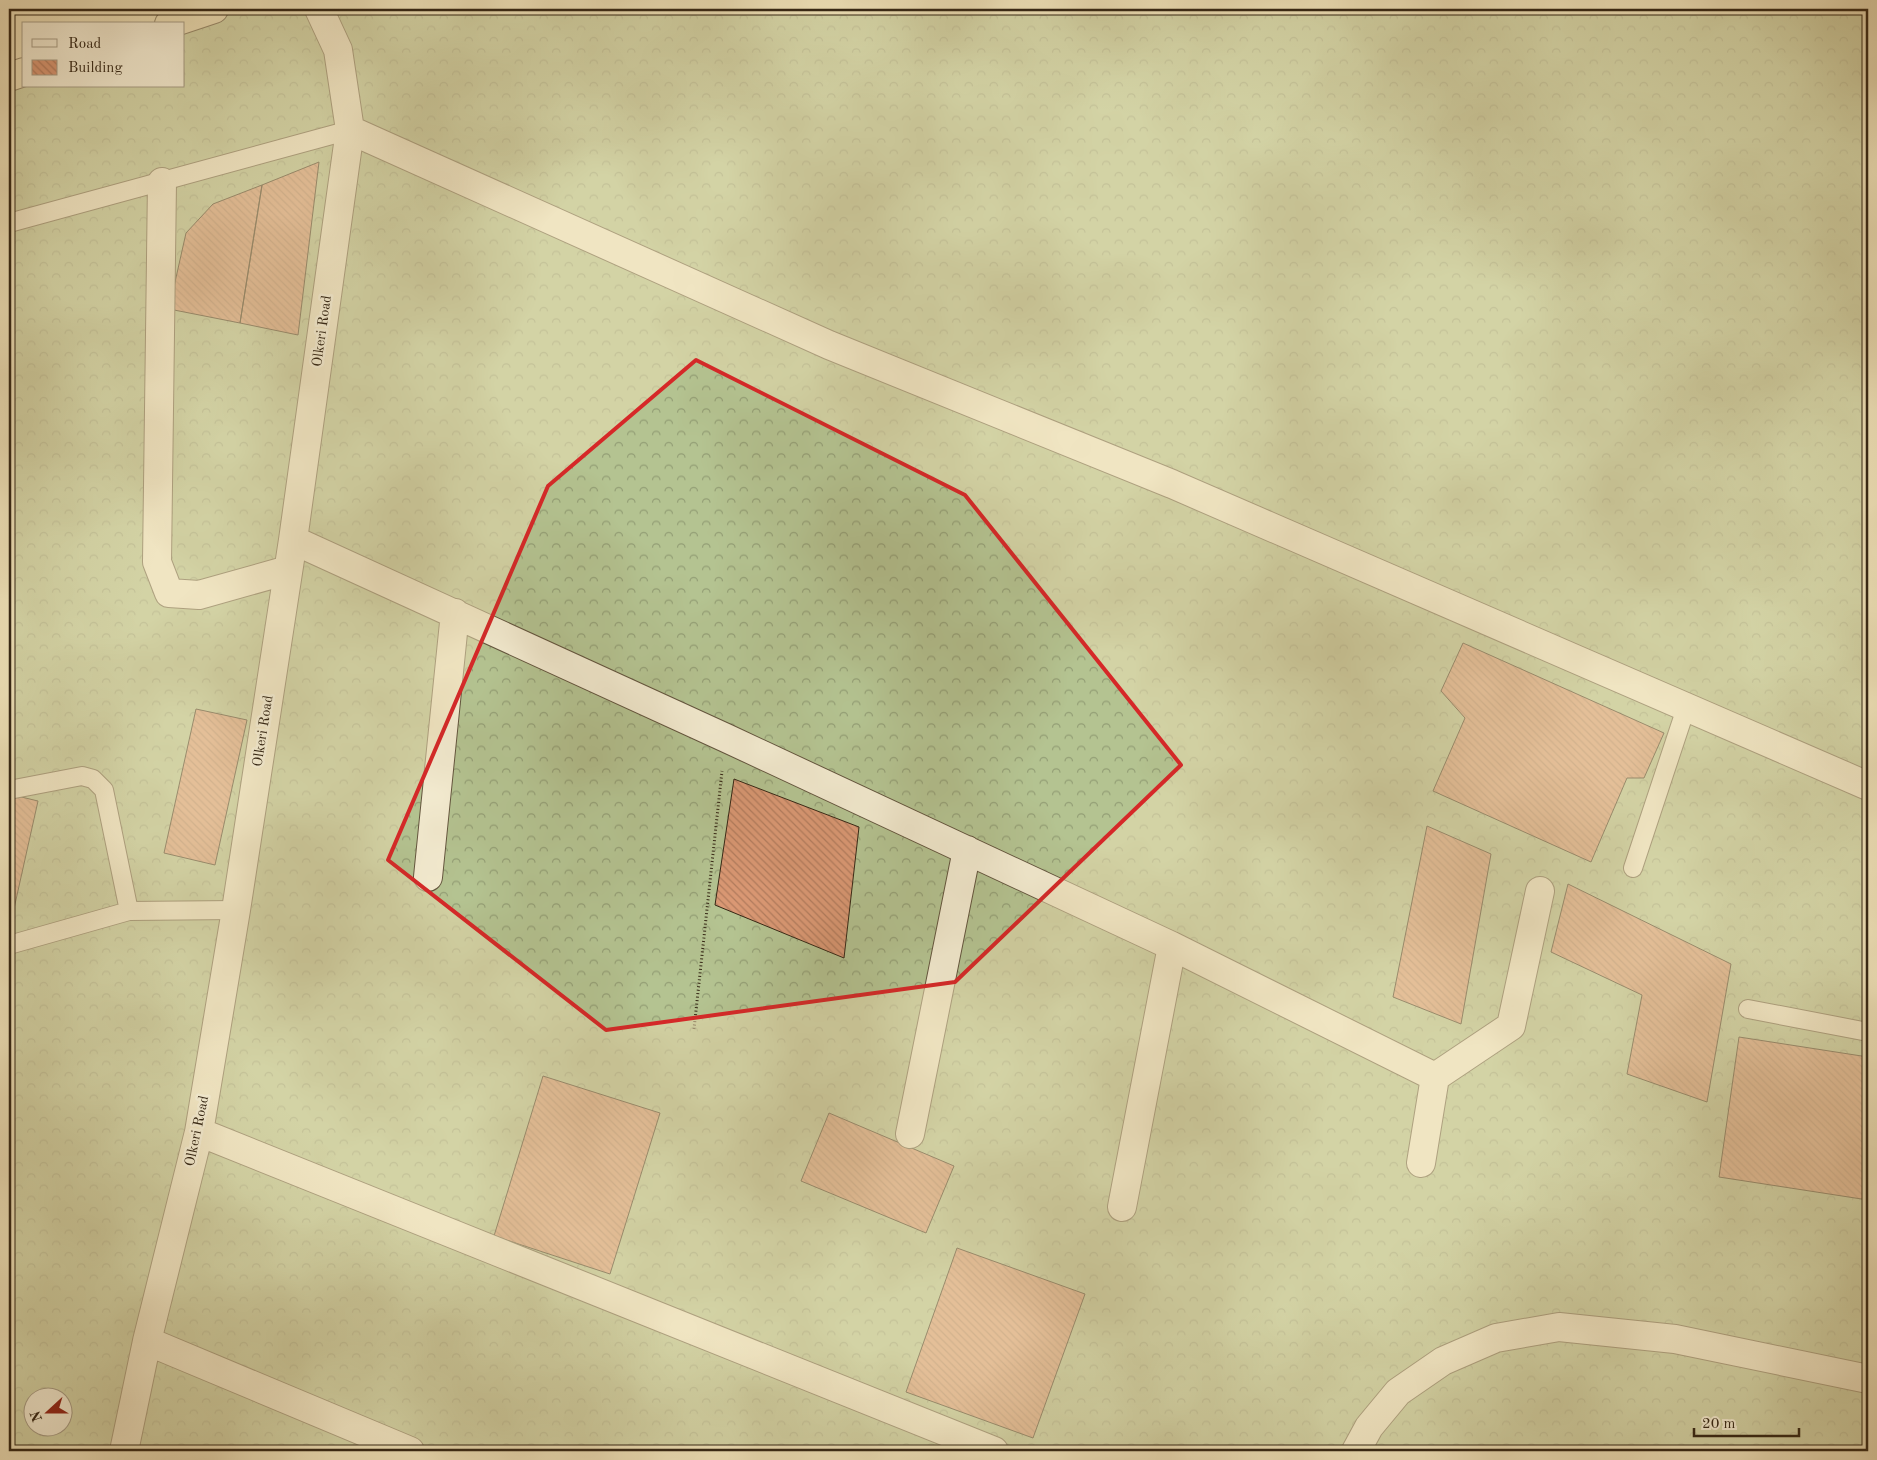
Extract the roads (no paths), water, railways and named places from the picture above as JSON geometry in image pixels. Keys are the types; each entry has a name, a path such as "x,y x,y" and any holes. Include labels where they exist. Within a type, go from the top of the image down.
{"highway":[{"path":"175,22 214,9"},
{"path":"9,77 22,73"}],"street":[{"name":"Olkeri Road","path":"124,1451 147,1340 199,1132 236,910 293,540 350,130 338,50 319,9"},
{"path":"350,130 829,345 1172,484 1868,786"},
{"path":"162,182 157,562 169,593 199,595 288,570"},
{"path":"293,540 726,738 1172,946 1435,1076"},
{"path":"428,877 455,614"},
{"path":"910,1134 967,850"},
{"path":"1422,1163 1435,1076 1511,1026 1540,891"},
{"path":"1122,1207 1172,946"},
{"path":"199,1132 994,1451"},
{"path":"1356,1451 1369,1427 1398,1392 1443,1361 1496,1338 1559,1326 1674,1339 1868,1379"},
{"path":"147,1340 410,1451"}],"lane":[{"path":"9,223 350,130"},
{"path":"1633,868 1686,708"},
{"path":"9,790 82,776 93,779 104,790 129,911"},
{"path":"9,945 129,911 236,910"},
{"path":"1748,1009 1868,1032"}]}
